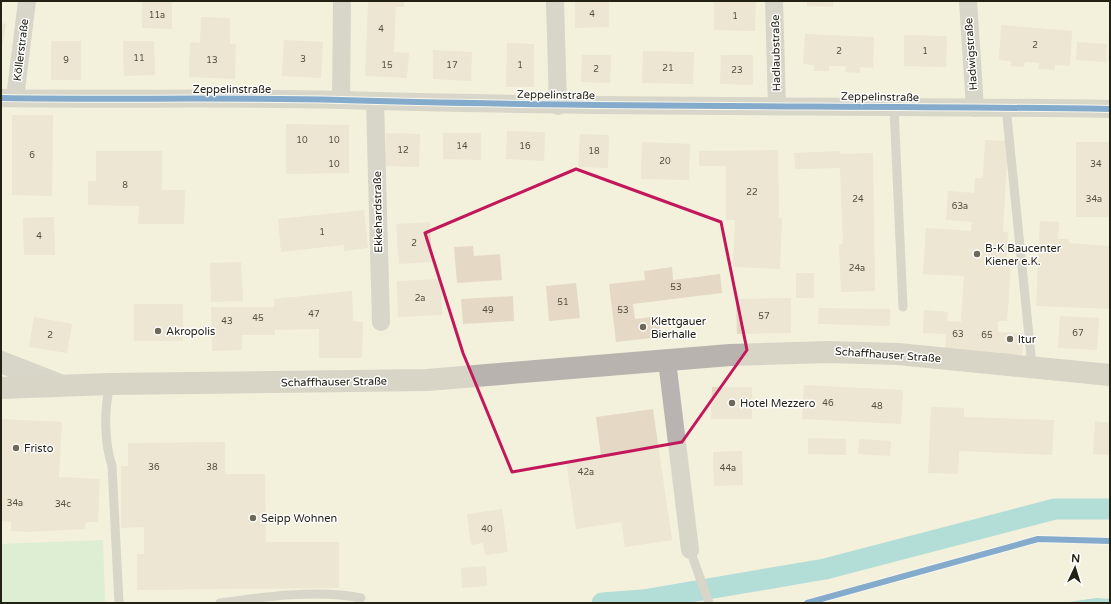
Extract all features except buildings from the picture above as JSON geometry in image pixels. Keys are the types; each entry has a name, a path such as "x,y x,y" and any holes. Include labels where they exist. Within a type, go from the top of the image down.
{"main road":[{"name":"Schaffhauser Straße","path":"1,388 110,384 427,380 730,355 836,352 898,354 1032,366 1110,375"}],"street":[{"name":"Köllerstraße","path":"8,98 27,1"},
{"path":"341,100 342,1"},
{"path":"555,1 558,106"},
{"name":"Hadlaubstraße","path":"774,1 777,105"},
{"name":"Hadwigstraße","path":"968,1 975,108"},
{"name":"Zeppelinstraße","path":"8,98 341,100 558,106 777,105 1110,109"},
{"name":"Ekkehardstraße","path":"375,102 381,322"},
{"path":"667,361 690,550"},
{"path":"1,362 60,385"}],"lane":[{"path":"894,107 903,307"},
{"path":"1006,107 1028,312 1032,366"},
{"path":"110,384 107,397 107,448 112,466 120,603"},
{"path":"690,550 708,601"},
{"path":"220,603 264,596 345,594 361,598"}],"highlighted area":[{"path":"576,169 721,222 747,350 682,442 512,472 463,353 425,233"}],"green space":[{"path":"103,540 105,603 1,603 1,544"}],"water":[{"path":"1096,598 1110,599 1110,603 1062,603"}],"waterway":[{"path":"602,603 643,600 825,569 1055,509 1110,509"}],"cycle path":[{"path":"1,98 299,99 437,103 1110,109"},
{"path":"807,603 1038,539 1110,541"}],"place":[{"name":"B-K Baucenter Kiener e.K.","path":"977,254"},
{"name":"Klettgauer Bierhalle","path":"643,327"},
{"name":"Akropolis","path":"158,331"},
{"name":"ltur","path":"1010,339"},
{"name":"Hotel Mezzero","path":"732,403"},
{"name":"Fristo","path":"16,448"},
{"name":"Seipp Wohnen","path":"253,518"}]}
